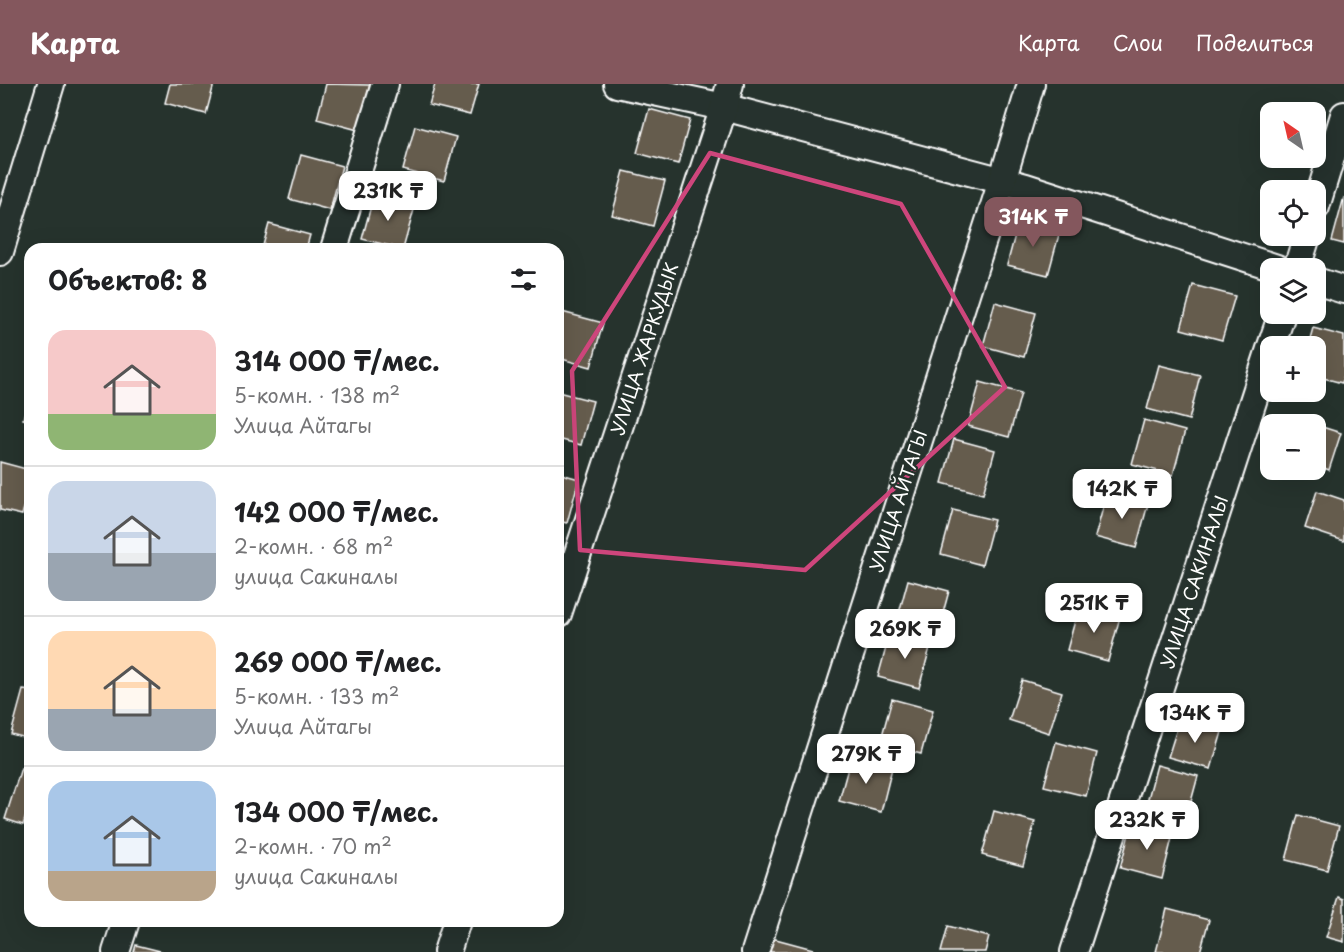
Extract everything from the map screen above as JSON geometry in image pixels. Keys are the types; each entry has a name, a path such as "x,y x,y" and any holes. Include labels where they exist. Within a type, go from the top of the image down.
{"street":[{"path":"0,252 51,84"},
{"path":"336,243 385,84"},
{"path":"617,84 727,96 1260,263"},
{"name":"УЛИЦА АЙТАГЫ","path":"755,952 1002,181 1030,84"},
{"name":"УЛИЦА ЖАРКУДЫК","path":"564,596 727,96"},
{"path":"1324,180 1344,115"},
{"path":"1326,284 1344,290"},
{"name":"УЛИЦА САКИНАЛЫ","path":"1074,952 1260,382"},
{"path":"116,952 124,927"},
{"path":"447,952 455,927"}],"highlighted area":[{"path":"710,153 901,204 1005,387 805,570 580,550 572,371"}],"building":[{"path":"170,84 214,84 206,114 165,103"},
{"path":"326,84 370,85 358,130 317,119"},
{"path":"435,84 479,84 470,115 429,105"},
{"path":"649,109 690,120 678,164 637,153"},
{"path":"415,126 456,137 444,181 403,170"},
{"path":"301,155 342,166 330,210 289,199"},
{"path":"624,171 665,181 653,226 612,215"},
{"path":"374,195 415,206 405,243 378,243 362,239"},
{"path":"1344,197 1344,244 1332,241"},
{"path":"1019,220 1060,231 1048,275 1007,265"},
{"path":"269,224 310,235 308,243 264,243"},
{"path":"1193,285 1235,296 1222,340 1181,329"},
{"path":"995,302 1036,313 1024,357 983,346"},
{"path":"564,313 603,323 591,367 564,360"},
{"path":"1313,328 1344,336 1342,383 1326,379 1326,336 1311,336"},
{"path":"1159,365 1200,375 1189,420 1147,409"},
{"path":"980,382 1021,393 1009,437 968,426"},
{"path":"564,394 593,401 581,445 564,441"},
{"path":"1144,420 1185,431 1173,475 1132,464"},
{"path":"1326,428 1341,433 1329,470 1326,469"},
{"path":"954,439 995,450 983,494 942,483"},
{"path":"0,462 24,468 22,515 0,510"},
{"path":"564,475 579,479 567,523 564,522"},
{"path":"1317,491 1344,500 1344,541 1305,528"},
{"path":"1107,493 1148,504 1136,548 1095,537"},
{"path":"953,510 994,520 982,565 941,554"},
{"path":"908,580 949,591 937,635 896,624"},
{"path":"1079,606 1120,617 1108,661 1067,650"},
{"path":"890,633 931,644 919,688 878,677"},
{"path":"1022,680 1062,692 1049,733 1009,720"},
{"path":"23,690 24,690 24,737 11,734"},
{"path":"892,699 933,710 921,754 880,743"},
{"path":"1180,719 1222,732 1211,769 1168,757"},
{"path":"1056,742 1097,753 1086,796 1044,786"},
{"path":"851,757 892,768 881,812 839,801"},
{"path":"1157,765 1198,776 1186,820 1145,810"},
{"path":"21,768 24,769 23,825 5,819"},
{"path":"994,811 1035,822 1023,866 982,855"},
{"path":"1298,815 1339,826 1327,870 1286,860"},
{"path":"1132,823 1173,834 1162,879 1120,868"},
{"path":"1339,897 1344,899 1344,942 1326,937"},
{"path":"1167,909 1209,920 1200,952 1156,952"},
{"path":"948,926 989,937 985,952 941,952"},
{"path":"772,938 813,949 812,952 768,952"},
{"path":"136,945 164,952 134,952"}]}
